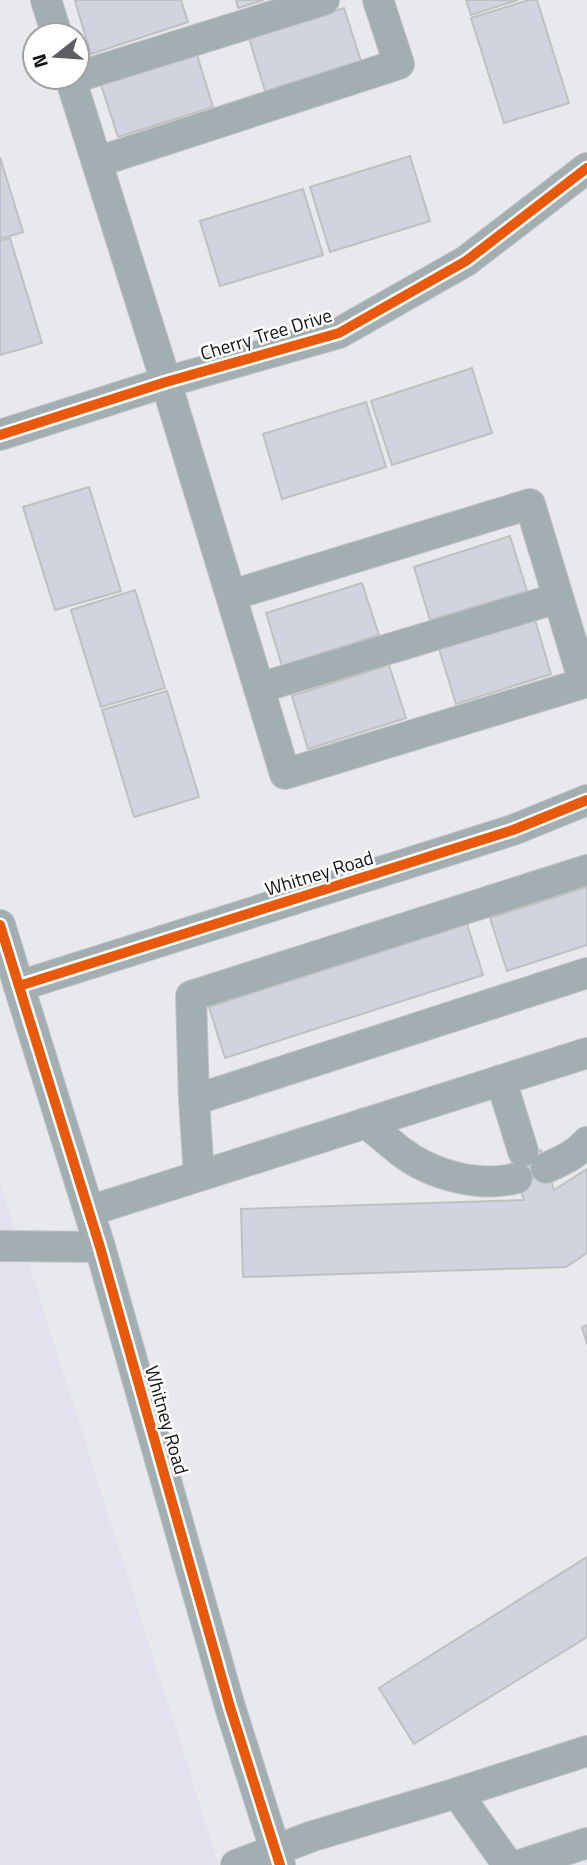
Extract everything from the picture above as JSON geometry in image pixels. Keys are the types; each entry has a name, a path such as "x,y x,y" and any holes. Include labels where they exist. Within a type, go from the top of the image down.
{"street":[{"path":"47,0 53,21"},
{"path":"91,72 324,0"},
{"path":"96,162 399,64 378,0"},
{"path":"78,91 96,162 232,595 285,774 584,683 530,504 232,595"},
{"name":"Cherry Tree Drive","path":"0,435 166,382 339,333 466,261 587,168"},
{"path":"259,688 558,598"},
{"name":"Whitney Road","path":"19,986 513,830 587,800"},
{"path":"199,1176 191,996 587,870"},
{"name":"Whitney Road","path":"0,925 100,1247 230,1707 277,1858"},
{"path":"194,1100 587,973"},
{"path":"89,1212 587,1053"},
{"path":"501,1080 529,1166"},
{"path":"366,1123 403,1153 446,1176 483,1181 506,1181 529,1166 563,1161 587,1142"},
{"path":"0,1246 100,1247"},
{"path":"236,1865 277,1858 313,1836 587,1751"},
{"path":"457,1793 508,1865"},
{"path":"520,1865 587,1843"}],"shaded area":[{"path":"0,1184 34,1280 219,1865 0,1865"}],"building":[{"path":"181,0 188,22 91,54 91,21 81,21 75,1"},
{"path":"236,0 264,0 238,8"},
{"path":"466,0 518,0 471,15"},
{"path":"529,0 537,0 569,103 504,123 471,18"},
{"path":"344,8 361,61 265,91 249,38"},
{"path":"197,55 213,107 118,137 101,85"},
{"path":"410,156 430,221 330,252 310,187"},
{"path":"0,157 23,232 0,239"},
{"path":"303,189 323,255 220,286 200,221"},
{"path":"10,238 42,343 0,355 0,241"},
{"path":"472,368 492,433 392,465 371,401"},
{"path":"366,402 386,467 282,499 263,434"},
{"path":"89,487 121,591 55,610 23,507"},
{"path":"510,536 527,591 430,620 414,567"},
{"path":"362,583 379,635 282,666 266,613"},
{"path":"135,590 165,688 101,707 71,610"},
{"path":"535,620 551,674 456,704 439,649"},
{"path":"389,665 406,718 308,749 292,696"},
{"path":"167,691 199,797 134,817 102,710"},
{"path":"587,887 587,945 507,971 490,918"},
{"path":"467,924 483,975 225,1058 209,1007"},
{"path":"541,1150 554,1190 587,1169 587,1253 566,1267 243,1277 241,1209 524,1200 511,1160"},
{"path":"587,1325 587,1344 582,1327"},
{"path":"587,1557 587,1637 414,1744 379,1688"}],"cycle path":[{"path":"0,435 166,382 339,333 466,261 587,168"},
{"path":"19,986 513,830 587,800"},
{"path":"0,925 100,1247 230,1707 280,1865"}]}
